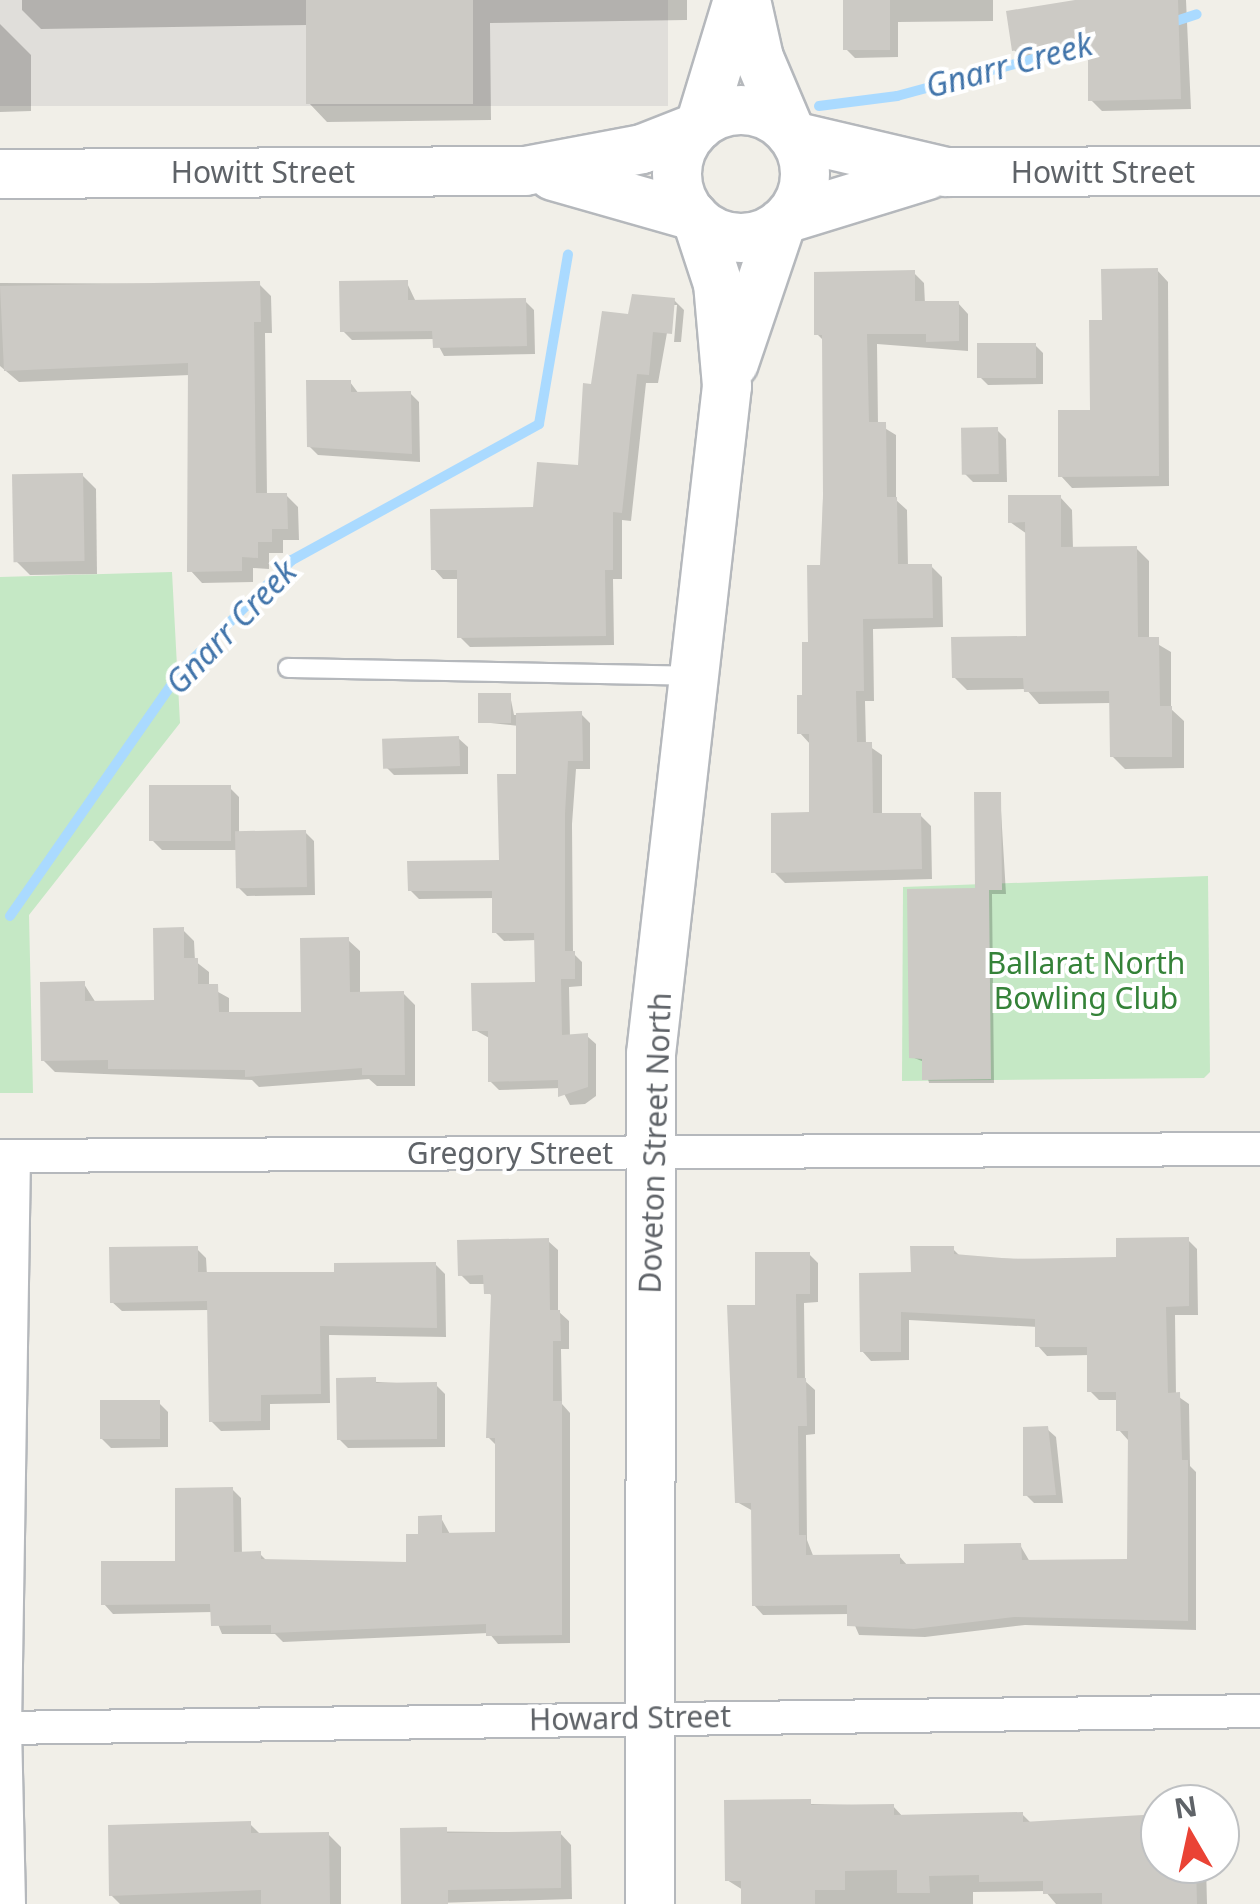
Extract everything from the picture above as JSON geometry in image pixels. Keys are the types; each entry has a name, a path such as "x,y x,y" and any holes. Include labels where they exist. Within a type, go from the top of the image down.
{"main road":[{"path":"738,0 698,127 677,173 695,218 737,238 784,221 806,178 759,58 746,0"},
{"path":"698,127 742,110 771,116 791,133"},
{"name":"Howitt Street","path":"0,174 525,171 642,149 698,127"},
{"name":"Howitt Street","path":"791,133 946,172"},
{"name":"Howitt Street","path":"525,171 611,188 695,218"},
{"name":"Howitt Street","path":"784,221 883,184 946,172 1260,171"},
{"name":"Doveton Street North","path":"650,1904 647,1718 652,1054 727,386 718,284 695,218"},
{"name":"Doveton Street North","path":"727,386 784,221"}],"street":[{"name":"Gregory Street","path":"7,1156 1260,1149"},
{"path":"7,1156 3,1728 10,1904"},
{"name":"Howard Street","path":"3,1728 1260,1711"}],"lane":[{"path":"288,668 694,676"}],"shaded area":[{"path":"0,0 668,0 668,106 0,106"}],"green space":[{"path":"172,572 180,723 29,915 33,1093 0,1093 0,577"},
{"name":"Ballarat North Bowling Club","path":"1208,876 1210,1072 1204,1078 902,1081 903,887"}],"building":[{"path":"306,0 473,0 473,104 306,104"},
{"path":"843,0 890,0 890,50 843,50"},
{"path":"1075,0 1178,0 1181,99 1088,101 1088,39 1012,51 1006,11"},
{"path":"1158,268 1159,476 1058,477 1058,410 1090,410 1089,320 1102,320 1101,269"},
{"path":"915,270 915,301 959,301 959,341 926,342 926,334 867,334 869,422 886,422 887,497 897,497 898,564 932,564 933,618 863,619 864,691 856,691 857,742 872,742 873,813 921,813 922,869 771,873 771,813 809,812 809,734 797,734 797,695 802,695 802,642 808,642 807,565 820,565 823,498 822,335 814,335 814,272"},
{"path":"408,280 408,300 526,298 527,346 433,348 432,331 340,332 339,281"},
{"path":"260,281 261,322 254,322 256,493 287,493 288,529 272,529 272,542 258,542 258,558 242,557 242,571 187,572 188,363 4,371 0,286"},
{"path":"632,294 675,298 672,334 653,332 649,375 637,374 622,513 613,512 613,570 605,570 606,636 457,638 457,570 431,570 430,509 533,507 537,462 578,465 583,383 591,384 602,311 628,314"},
{"path":"977,343 1036,343 1036,378 977,378"},
{"path":"306,380 351,380 351,392 411,391 412,454 307,447"},
{"path":"998,427 999,474 962,475 961,428"},
{"path":"83,473 85,561 14,562 12,474"},
{"path":"1008,495 1061,495 1061,547 1137,546 1138,637 1159,637 1160,706 1172,706 1172,757 1110,757 1109,691 1024,692 1023,678 952,678 951,637 1026,636 1025,522 1008,523"},
{"path":"478,693 511,693 511,723 478,723"},
{"path":"582,711 583,761 568,761 565,814 565,951 575,951 575,979 561,979 562,1035 588,1033 588,1087 558,1097 558,1080 488,1082 488,1031 472,1031 471,983 535,982 534,933 492,933 492,891 408,891 407,861 499,860 497,774 516,774 516,713"},
{"path":"459,736 460,766 383,769 382,739"},
{"path":"149,785 231,785 231,841 149,841"},
{"name":"Ballarat North Bowling Club","path":"974,792 1001,792 1002,890 989,890 991,1079 922,1080 922,1059 909,1058 907,889 975,888"},
{"path":"306,830 307,887 236,888 235,831"},
{"path":"184,927 184,958 198,958 198,984 218,984 219,1012 301,1012 300,938 349,937 350,992 404,991 405,1075 362,1075 362,1068 245,1077 245,1070 108,1069 108,1060 41,1061 40,982 85,981 85,1001 154,1000 153,928"},
{"path":"1189,1237 1189,1306 1166,1307 1168,1393 1180,1392 1182,1460 1188,1460 1188,1621 1014,1617 914,1629 847,1626 847,1605 752,1606 751,1503 735,1503 727,1305 755,1305 755,1252 810,1252 810,1294 796,1294 797,1378 806,1378 807,1426 798,1426 799,1535 806,1535 806,1555 900,1554 900,1564 964,1563 964,1544 1021,1543 1022,1560 1127,1559 1128,1431 1116,1431 1116,1392 1087,1392 1087,1347 1035,1347 1035,1319 901,1312 901,1352 860,1352 859,1273 911,1272 910,1246 954,1246 954,1254 1014,1259 1116,1257 1116,1238"},
{"path":"549,1238 550,1310 560,1310 561,1341 553,1341 553,1401 562,1401 562,1635 486,1636 486,1624 271,1633 271,1625 211,1626 210,1604 101,1605 101,1561 175,1561 175,1488 233,1487 234,1552 261,1551 261,1559 406,1562 406,1534 418,1534 418,1516 442,1515 442,1533 495,1532 495,1438 486,1438 491,1294 484,1294 483,1275 458,1276 457,1240"},
{"path":"198,1246 198,1272 334,1272 334,1263 436,1262 437,1328 320,1326 321,1394 261,1395 261,1421 209,1422 207,1301 110,1303 109,1247"},
{"path":"376,1377 376,1383 437,1382 437,1439 337,1440 336,1378"},
{"path":"100,1400 160,1400 160,1439 100,1439"},
{"path":"1048,1426 1056,1495 1023,1496 1023,1427"},
{"path":"811,1799 811,1805 894,1804 894,1815 1023,1812 1023,1822 1140,1815 1140,1884 1196,1884 1197,1904 1102,1904 1102,1893 1043,1894 1043,1881 979,1882 979,1875 929,1876 930,1893 897,1893 897,1870 845,1871 845,1890 815,1890 815,1904 741,1904 741,1881 725,1881 724,1800"},
{"path":"251,1821 251,1833 329,1832 330,1904 261,1904 261,1890 109,1896 108,1825"},
{"path":"447,1827 447,1833 561,1831 561,1888 448,1890 448,1904 401,1904 400,1828"}],"waterway":[{"name":"Gnarr Creek","path":"1170,23 1197,14"},
{"name":"Gnarr Creek","path":"819,106 897,96 1100,41"},
{"name":"Gnarr Creek","path":"10,916 181,671 292,560 539,424 568,254"}]}
